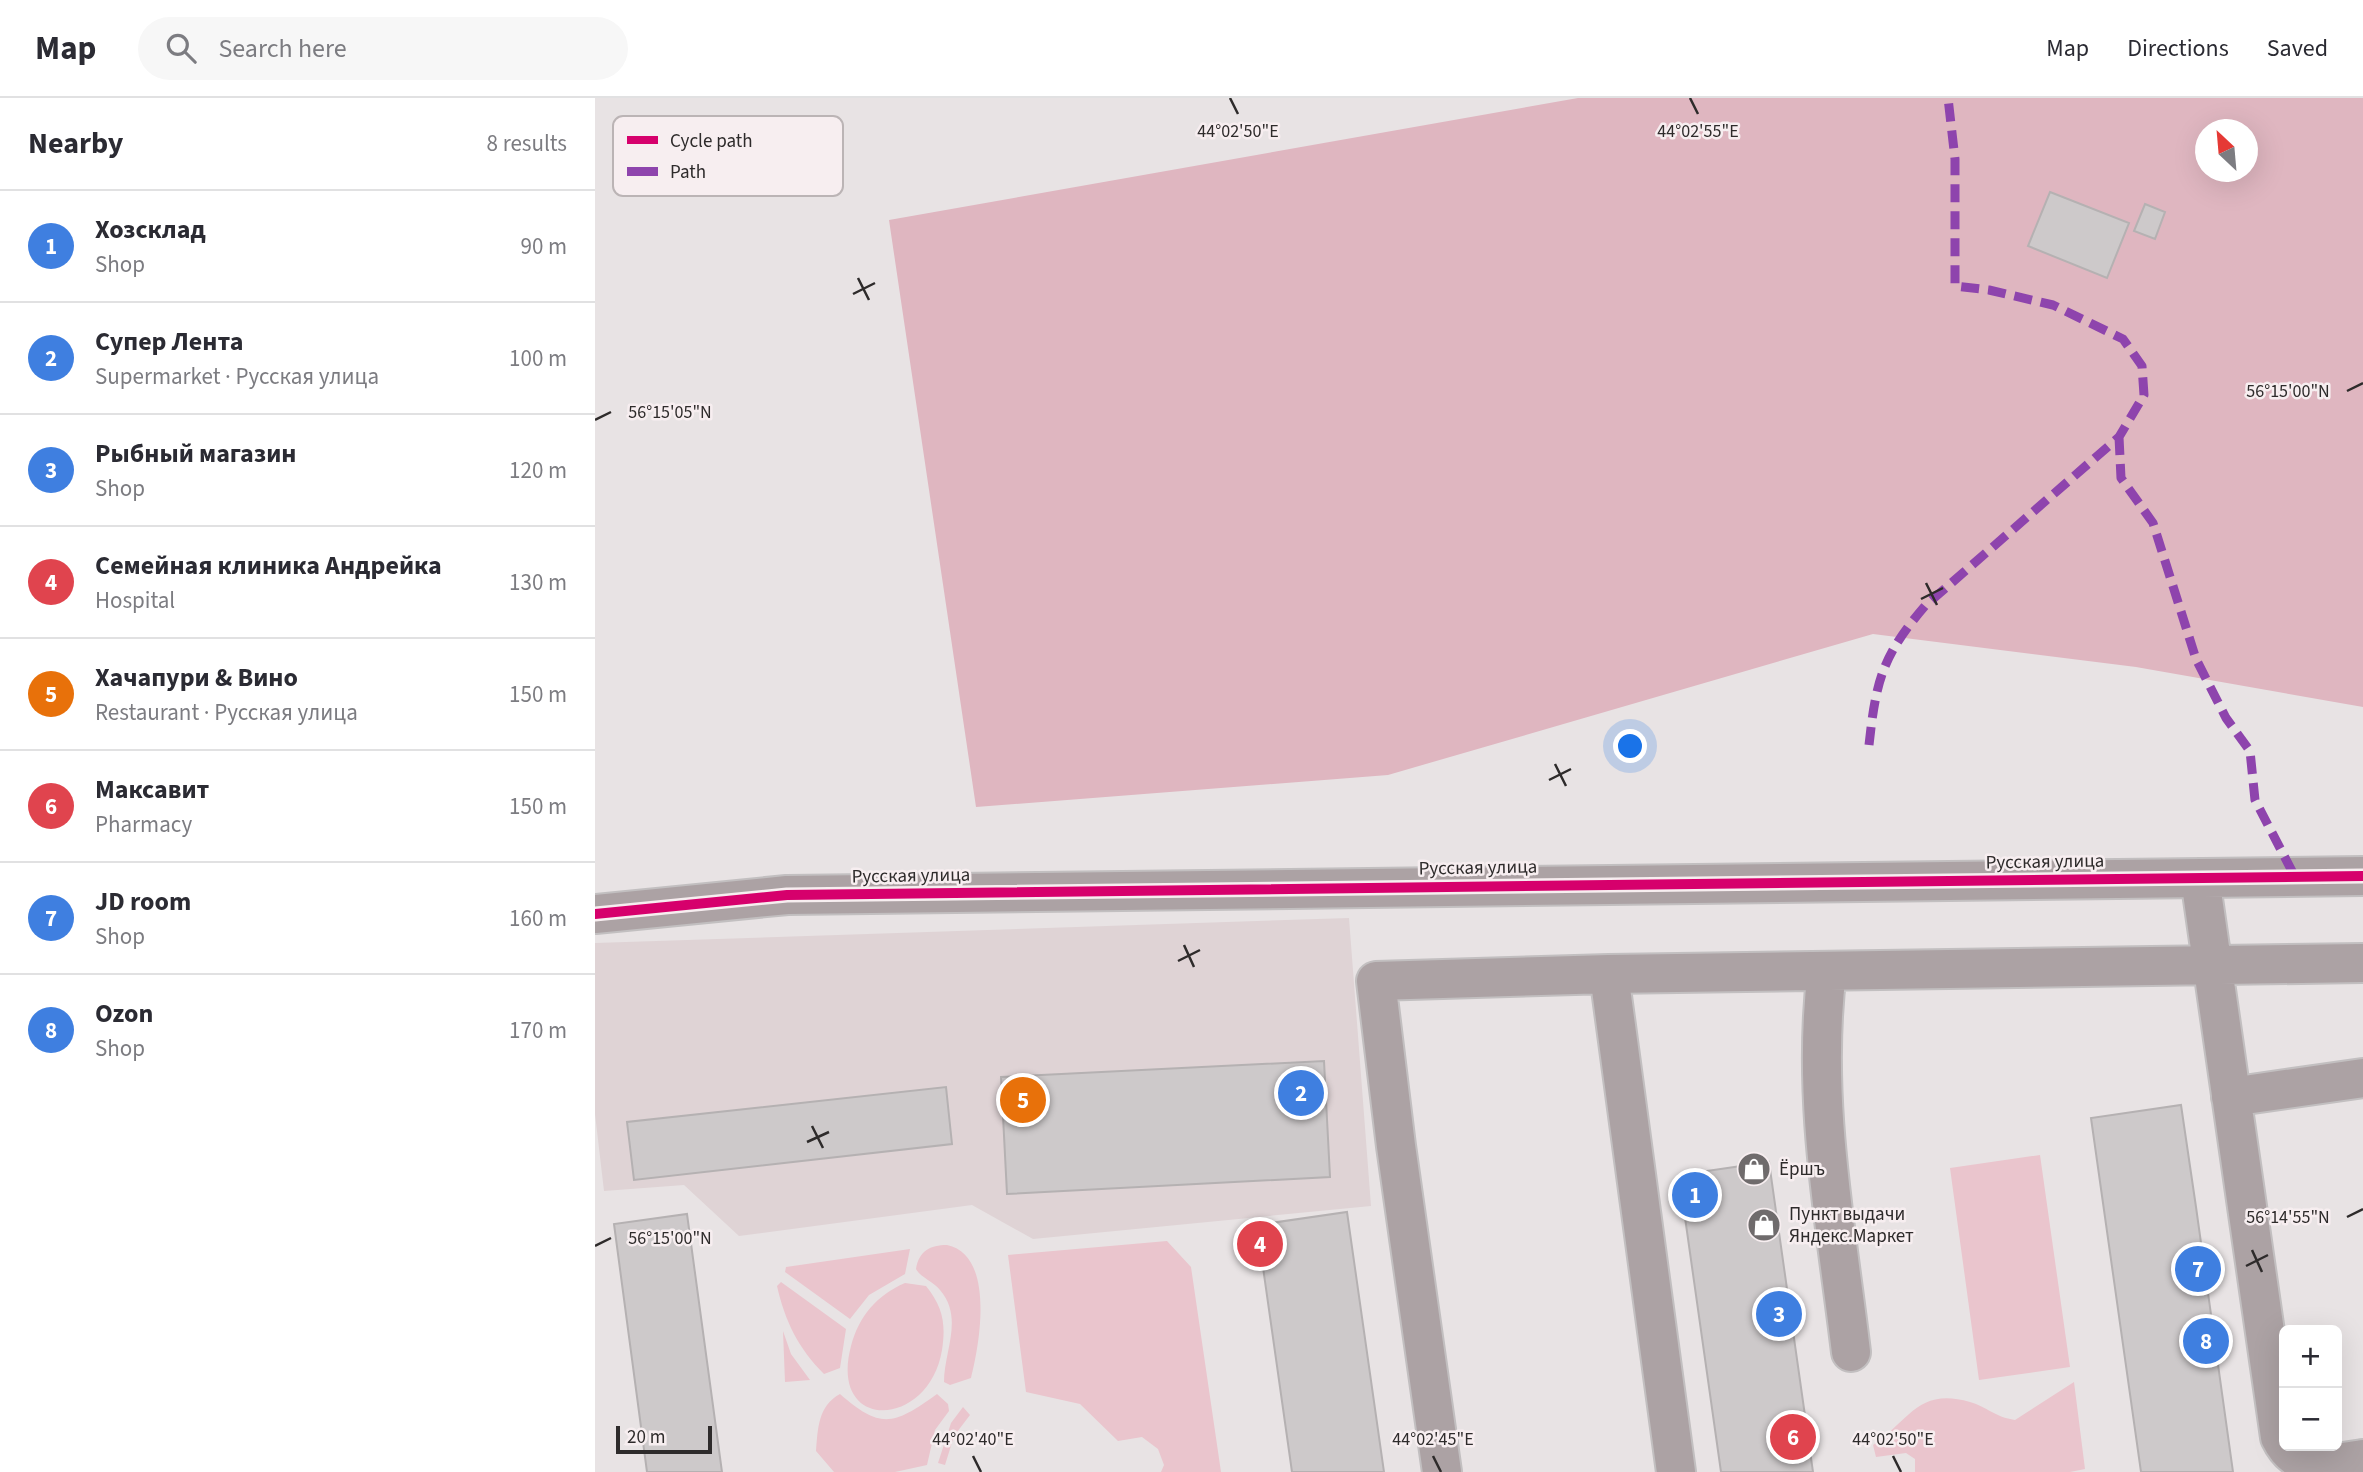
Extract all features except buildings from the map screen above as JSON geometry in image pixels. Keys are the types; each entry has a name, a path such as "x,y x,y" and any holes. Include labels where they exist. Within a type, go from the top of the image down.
{"street":[{"name":"Русская улица","path":"595,914 786,895 2363,876"},
{"path":"2200,878 2215,964 2231,1097 2280,1437 2287,1454 2297,1463 2311,1467 2363,1459"},
{"path":"1442,1472 1396,1146 1376,981 1609,974 2363,963"},
{"path":"1828,971 1820,1027 1826,1162 1851,1352"},
{"path":"1609,974 1676,1472"},
{"path":"2231,1097 2363,1078"}],"shaded area":[{"path":"1578,98 2363,98 2363,707 2136,667 1873,634 1388,775 976,807 889,220"},
{"path":"1349,918 1371,1206 1033,1239 972,1205 739,1236 684,1185 604,1191 595,1114 595,943"},
{"path":"2040,1155 2070,1367 1979,1380 1950,1168"},
{"path":"1167,1241 1191,1267 1221,1472 1161,1472 1164,1465 1158,1449 1142,1437 1118,1441 1080,1404 1026,1392 1008,1255"},
{"path":"947,1245 962,1252 972,1265 978,1282 980,1302 978,1344 971,1378 950,1385 944,1382 951,1335 951,1312 940,1290 916,1269 926,1250"},
{"path":"910,1249 905,1274 869,1295 850,1319 785,1272 786,1267"},
{"path":"781,1282 846,1329 840,1368 824,1374 807,1354 784,1311 777,1286"},
{"path":"905,1283 926,1286 936,1301 944,1332 942,1350 933,1376 919,1395 901,1406 883,1410 866,1406 854,1394 848,1374 854,1335 864,1316 878,1300"},
{"path":"783,1331 791,1354 810,1380 785,1382"},
{"path":"2074,1382 2085,1469 2070,1472 1915,1472 1915,1459 1906,1453 1876,1457 1873,1445 1915,1409 1926,1403 1938,1399 1970,1402 2015,1420"},
{"path":"840,1394 866,1414 888,1419 909,1412 937,1394 948,1404 949,1411 935,1430 927,1465 895,1472 834,1472 816,1451 823,1411"},
{"path":"963,1407 970,1415 954,1436 945,1465 938,1463 951,1423"}],"marked path":[{"path":"1869,745 1883,670 1899,640 1925,606 2119,437 2144,395 2142,366 2123,339 2053,305 1989,290 1955,286 1955,159 1948,98"},
{"path":"2119,437 2121,478 2153,523 2196,659 2226,718 2250,751 2255,800 2294,875"}],"cycle path":[{"path":"595,914 787,895 2363,876"}],"place":[{"name":"Супер Лента","path":"1301,1093"},
{"name":"Хачапури & Вино","path":"1023,1100"},
{"name":"Ёршъ","path":"1754,1169"},
{"name":"Хозсклад","path":"1695,1195"},
{"name":"Пункт выдачи Яндекс.Маркет","path":"1764,1225"},
{"name":"Семейная клиника Андрейка","path":"1260,1244"},
{"name":"JD room","path":"2198,1269"},
{"name":"Рыбный магазин","path":"1779,1314"},
{"name":"Ozon","path":"2206,1341"},
{"name":"Максавит","path":"1793,1437"}]}
